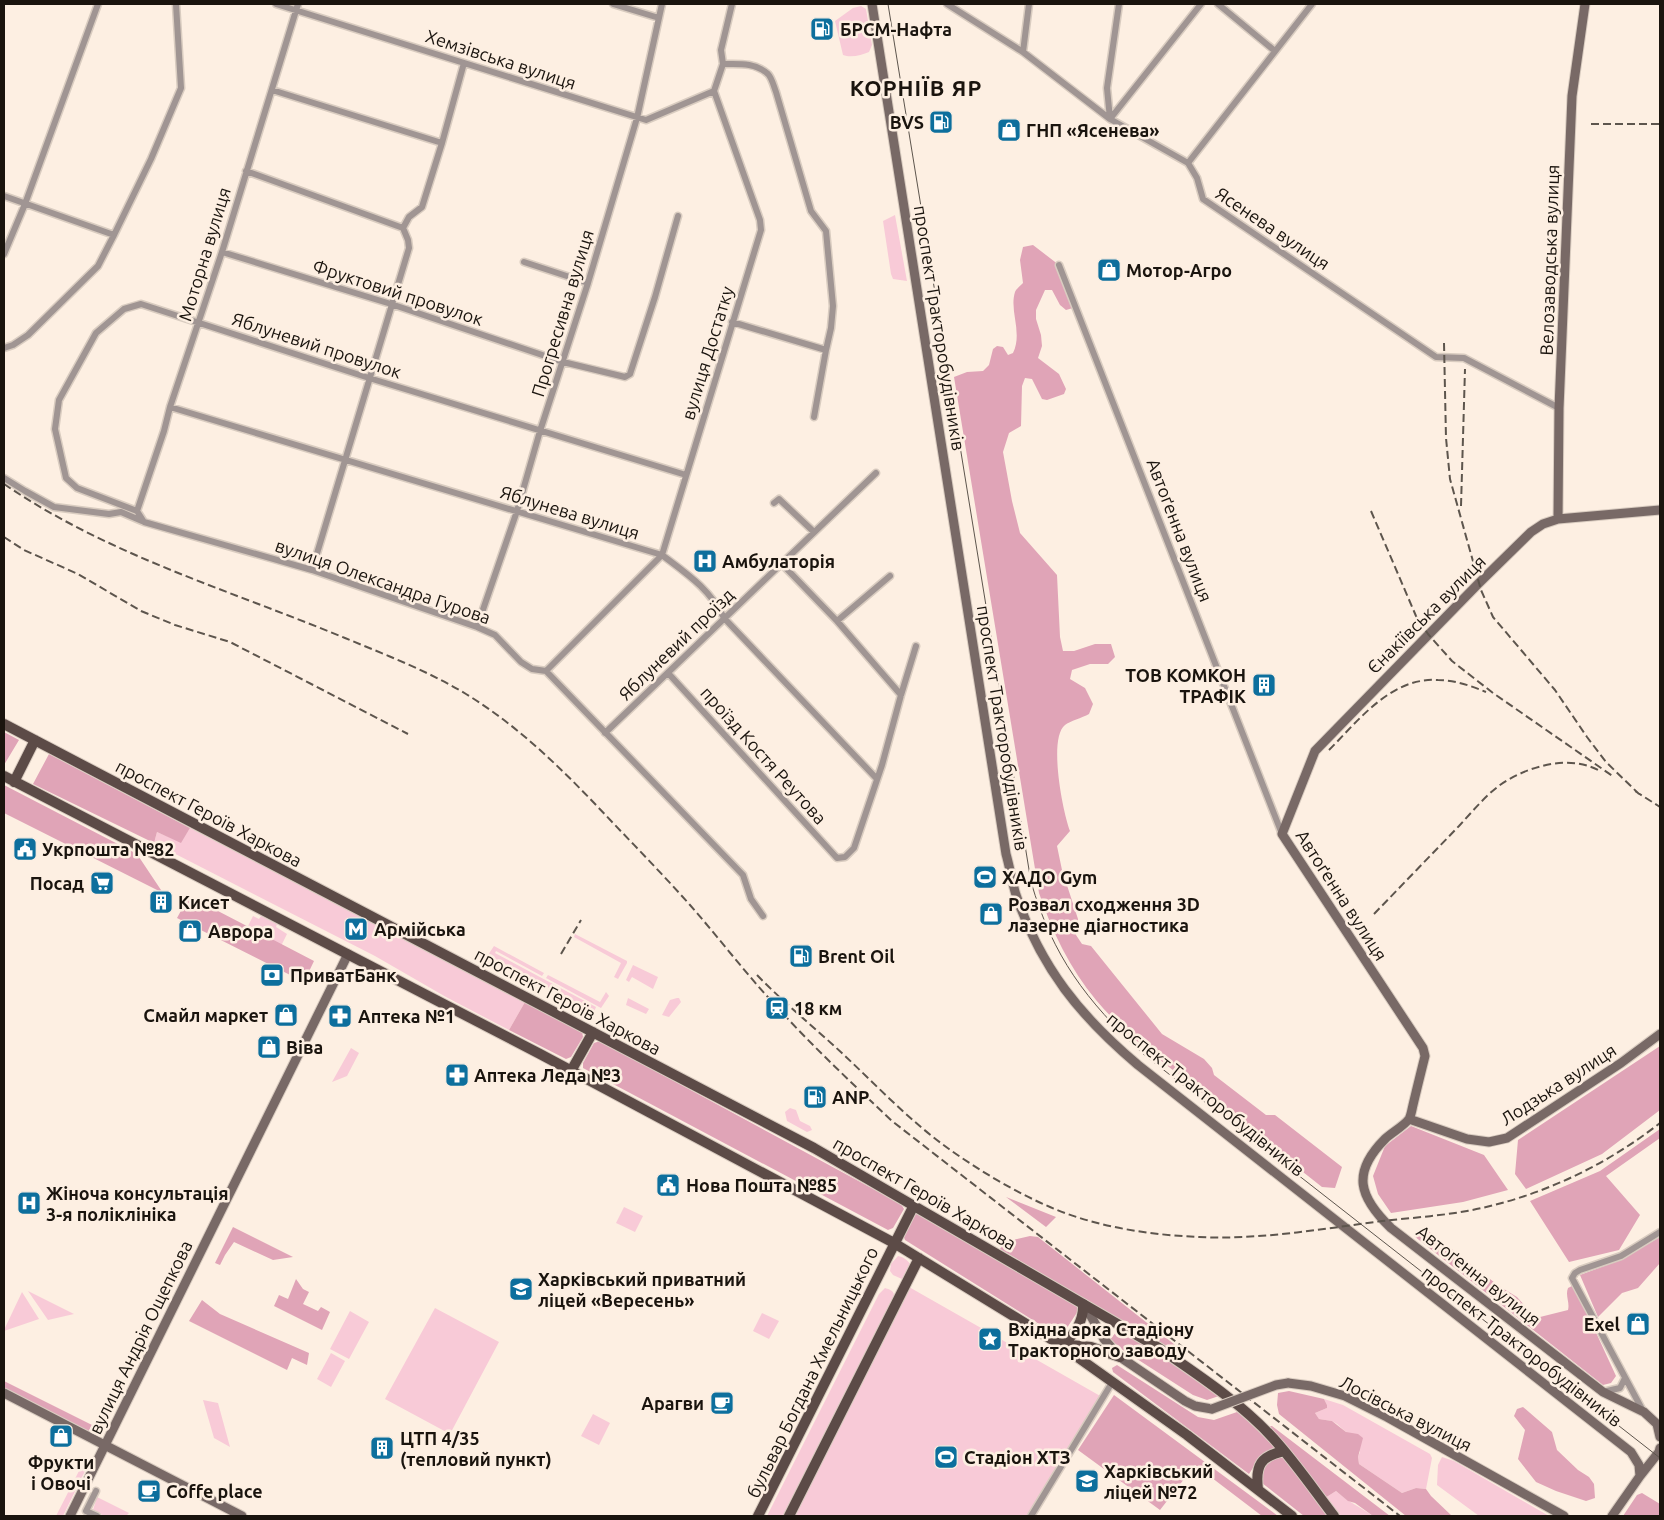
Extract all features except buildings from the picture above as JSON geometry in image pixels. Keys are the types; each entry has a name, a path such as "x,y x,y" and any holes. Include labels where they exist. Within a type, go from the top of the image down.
{"main road":[{"name":"проспект Героїв Харкова","path":"4,724 806,1144 1158,1348 1200,1375 1254,1419 1284,1451 1334,1516"},
{"path":"14,782 35,740"},
{"path":"4,776 571,1071 894,1243 1059,1344 1113,1381 1292,1516"},
{"path":"571,1071 592,1032"},
{"name":"бульвар Богдана Хмельницького","path":"758,1516 914,1205"},
{"path":"789,1516 919,1258"},
{"path":"1059,1344 1066,1342 1076,1331 1083,1317 1083,1304"},
{"path":"1059,1344 1091,1347 1120,1357"},
{"path":"1258,1489 1257,1474 1262,1462 1266,1457 1284,1451"}],"street":[{"path":"4,254 25,204 98,4"},
{"path":"4,348 13,345 28,335 98,266 114,235 151,159 180,88 176,4"},
{"name":"Хемзівська вулиця","path":"276,4 297,7 464,63 646,120 714,91"},
{"path":"613,4 659,18"},
{"name":"Прогресивна вулиця","path":"477,627 517,511 540,431 564,362 637,118 662,4"},
{"path":"714,91 723,64 721,50 732,4"},
{"name":"проспект Тракторобудівників","path":"872,4 1006,854 1016,894 1041,954 1053,975 1086,1017 1116,1046 1631,1452 1639,1465 1640,1476"},
{"path":"947,4 1023,52 1110,119 1188,163 1312,4"},
{"path":"1023,52 1029,4"},
{"path":"1110,119 1107,88 1119,4"},
{"path":"1110,119 1201,4"},
{"path":"1218,4 1275,51"},
{"name":"Велозаводська вулиця","path":"1558,519 1560,408 1572,96 1585,4"},
{"name":"Моторна вулиця","path":"136,511 222,252 297,7"},
{"path":"403,228 409,216 422,207 464,63"},
{"path":"723,64 746,64 756,67 769,75 776,92 811,211 826,231 833,306 831,328 814,417"},
{"path":"272,90 442,143"},
{"name":"вулиця Достатку","path":"546,671 662,555 761,230 760,220 714,91"},
{"name":"Ясенева вулиця","path":"1188,163 1198,178 1203,199 1436,356 1464,358 1560,408"},
{"path":"246,171 403,228 408,240 409,248 312,570"},
{"path":"4,196 114,235"},
{"name":"Фруктовий провулок","path":"222,252 391,304 564,362 625,377 630,374 655,297 678,216"},
{"path":"524,262 588,283"},
{"name":"Автоґенна вулиця","path":"1058,265 1282,834 1423,1048 1425,1056 1409,1119 1378,1147 1364,1170 1363,1189 1372,1207 1391,1228 1603,1392 1644,1412"},
{"name":"Яблуневий провулок","path":"136,511 76,488 66,478 55,429 59,400 96,333 124,309 141,304 198,324 370,378 686,475"},
{"path":"732,322 826,350"},
{"name":"Яблунева вулиця","path":"170,407 662,555 701,585 718,606 724,618 876,779"},
{"name":"Яблуневий проїзд","path":"605,733 876,473"},
{"name":"вулиця Олександра Гурова","path":"4,478 25,492 54,507 109,514 121,512 144,522 312,570 477,627 495,635 521,662 532,668 546,671 743,875 751,899 762,916"},
{"path":"774,503 779,499 814,532"},
{"name":"Єнакіївська вулиця","path":"1282,834 1315,751 1531,532 1543,524 1558,519 1660,510"},
{"path":"136,511 144,522"},
{"path":"781,563 838,621 901,695"},
{"path":"838,621 890,576"},
{"path":"876,779 882,765 916,646"},
{"name":"проїзд Костя Реутова","path":"668,673 837,858 845,857 854,848 876,779"},
{"name":"вулиця Андрія Ощепкова","path":"70,1516 348,954"},
{"name":"Лодзька вулиця","path":"1409,1119 1467,1138 1490,1142 1507,1138 1621,1063 1660,1034"},
{"path":"1660,1232 1621,1256 1575,1272 1572,1278 1644,1412 1657,1424 1660,1437"},
{"name":"Лосівська вулиця","path":"1083,1304 1104,1339 1120,1357 1195,1406 1212,1409 1276,1385 1288,1383 1311,1386 1345,1396 1387,1417 1564,1516"},
{"path":"1603,1392 1620,1388 1625,1378"},
{"path":"1031,1516 1113,1381"},
{"path":"4,1393 242,1516"},
{"path":"1612,1516 1660,1448"},
{"path":"96,1491 86,1511 97,1516"}],"shaded area":[{"path":"861,6 866,9 872,45 869,52 853,56 843,55 835,21 853,8"},
{"path":"895,215 907,281 893,279 891,274 883,221"},
{"path":"1033,245 1059,265 1073,308 1066,310 1060,305 1052,290 1045,290 1036,310 1042,346 1038,358 1059,374 1066,389 1064,394 1047,400 1042,399 1032,379 1025,378 1022,386 1021,426 1009,433 1003,452 1012,501 1020,533 1057,575 1060,637 1063,651 1074,651 1095,644 1111,644 1115,657 1108,664 1090,664 1072,670 1070,679 1085,688 1093,704 1089,714 1065,725 1060,733 1058,745 1058,776 1070,831 1057,846 1062,870 1078,919 1076,935 1082,944 1091,946 1162,1034 1204,1059 1212,1068 1214,1075 1266,1115 1275,1115 1342,1167 1335,1188 1322,1187 1162,1062 1121,1026 1096,1000 1078,976 1056,935 1039,893 954,377 967,372 983,371 989,365 993,349 997,346 1003,347 1008,355 1013,353 1017,337 1014,299 1016,291 1023,283 1020,260 1023,247"},
{"path":"4,732 19,740 4,765"},
{"path":"49,754 190,828 181,843 157,832 154,843 33,784"},
{"path":"4,785 137,854 163,893 4,813"},
{"path":"190,828 525,1002 509,1030 446,997 375,956 154,843 157,832 181,842"},
{"path":"189,896 314,961 304,982 177,918"},
{"path":"253,916 259,919 261,916 277,924 276,927 287,934 281,946 247,928"},
{"path":"575,934 627,961 618,979 614,977 621,963 574,937"},
{"path":"494,946 544,973 542,976 496,951 495,953 596,1007 594,1012 488,955"},
{"path":"633,965 658,977 653,989 632,977 629,982 626,980"},
{"path":"548,975 600,1002 606,992 609,996 601,1008 546,978"},
{"path":"628,998 649,1009 646,1014 626,1005"},
{"path":"677,998 681,1002 669,1017 662,1015 670,1000"},
{"path":"525,1002 582,1031 583,1037 571,1057 566,1059 509,1030"},
{"path":"600,1041 901,1204 904,1209 893,1228 888,1230 583,1068 583,1063 594,1043"},
{"path":"1660,1046 1660,1110 1602,1154 1526,1189 1515,1174 1518,1140"},
{"path":"351,1048 359,1053 347,1076 332,1082"},
{"path":"790,1108 796,1110 800,1121 810,1126 812,1130 807,1132 787,1121 785,1112"},
{"path":"1411,1126 1484,1155 1508,1190 1463,1202 1391,1213 1378,1194 1373,1176 1385,1146"},
{"path":"1660,1129 1660,1138 1606,1176 1640,1215 1619,1250 1569,1262 1530,1201 1600,1171"},
{"path":"1006,1197 1056,1217 1046,1227"},
{"path":"624,1207 643,1216 635,1232 616,1223"},
{"path":"920,1213 1076,1304 1078,1311 1063,1334 1055,1334 905,1240 903,1235 912,1214"},
{"path":"233,1227 293,1257 273,1260 234,1242 220,1265 215,1263"},
{"path":"1426,1229 1499,1286 1517,1297 1536,1318 1568,1310 1568,1288 1572,1286 1576,1289 1616,1376 1611,1383 1603,1385 1414,1236"},
{"path":"1030,1236 1038,1237 1184,1352 1185,1356 1175,1352 1000,1249 1004,1242"},
{"path":"1660,1237 1660,1263 1638,1288 1622,1293 1598,1317 1580,1275 1620,1260"},
{"path":"898,1256 906,1260 911,1266 909,1273 902,1279 893,1275 890,1271 891,1264"},
{"path":"296,1279 303,1289 309,1292 303,1304 318,1311 321,1307 330,1312 322,1330 274,1306 279,1295 288,1299"},
{"name":"Стадіон ХТЗ","path":"909,1287 1102,1397 1031,1516 795,1516"},
{"path":"885,1288 892,1292 894,1299 784,1516 767,1516 879,1294"},
{"path":"28,1291 74,1314 48,1320"},
{"path":"22,1292 39,1319 4,1331 4,1330"},
{"path":"202,1300 220,1314 309,1353 307,1365 292,1358 287,1370 189,1321"},
{"path":"435,1308 499,1342 450,1434 385,1399"},
{"path":"350,1311 369,1322 349,1359 330,1349"},
{"path":"762,1313 779,1321 769,1339 753,1331"},
{"path":"1120,1327 1219,1396 1207,1400 1193,1395 1109,1341"},
{"path":"331,1353 345,1361 331,1387 317,1379"},
{"path":"1117,1365 1198,1417 1214,1420 1237,1412 1251,1422 1276,1447 1260,1457 1249,1474 1113,1372 1112,1368"},
{"path":"4,1381 92,1425 88,1432 4,1390"},
{"path":"1289,1391 1324,1399 1327,1408 1315,1413 1319,1419 1332,1421 1346,1432 1358,1434 1363,1438 1358,1457 1359,1464 1402,1493 1416,1488 1426,1489 1452,1516 1406,1516 1279,1414 1277,1405 1278,1393"},
{"path":"1114,1395 1278,1516 1262,1516 1195,1465 1160,1510 1078,1450"},
{"path":"1324,1399 1343,1405 1430,1454 1432,1458 1426,1489 1416,1488 1402,1493 1359,1464 1358,1457 1360,1452 1346,1432 1332,1421 1319,1419 1315,1413 1327,1408"},
{"path":"203,1400 218,1403 230,1447 214,1438"},
{"path":"1523,1407 1552,1432 1557,1450 1578,1470 1589,1477 1594,1484 1595,1498 1586,1501 1536,1482 1518,1459 1525,1430 1514,1416 1517,1409"},
{"path":"593,1414 610,1423 599,1445 581,1436"},
{"path":"1270,1426 1390,1516 1373,1516 1355,1503 1348,1501 1336,1491 1325,1498"},
{"path":"1442,1457 1454,1461 1549,1516 1479,1516 1437,1485 1438,1465"},
{"path":"1279,1458 1285,1458 1330,1516 1304,1516 1262,1483 1262,1473 1266,1464"},
{"path":"80,1469 85,1471 63,1516 56,1516"},
{"path":"1336,1491 1373,1516 1339,1516 1325,1498"},
{"path":"1642,1493 1660,1504 1660,1516 1623,1516 1637,1495"},
{"path":"97,1497 129,1513 126,1516 104,1516 93,1510"}],"tram line":[{"path":"888,4 1031,882 1040,909 1061,955 1088,995 1122,1034 1142,1053 1660,1458"}],"railway":[{"path":"1591,124 1660,124"},
{"path":"1444,343 1446,438 1450,479 1481,590 1493,617 1555,690 1606,762 1639,794"},
{"path":"1461,506 1465,369"},
{"path":"4,484 44,509 127,551 170,570 345,638 422,671 466,694 507,722 562,770 596,805 690,905 754,982 791,1022 892,1121 1400,1516"},
{"path":"1371,511 1416,616 1428,634 1452,661 1493,693 1614,777"},
{"path":"4,537 24,550 78,574 141,611 175,625 230,642 408,734"},
{"path":"1329,750 1364,714 1391,693 1405,685 1421,681 1444,680 1486,692"},
{"path":"1374,914 1484,799 1500,785 1535,768 1561,763 1586,765 1598,770"},
{"path":"1635,791 1660,807"},
{"path":"561,954 581,920"},
{"path":"757,975 908,1116 961,1157 1011,1188 1050,1207 1086,1220 1123,1229 1199,1237 1245,1237 1467,1211 1519,1198 1569,1179 1616,1153 1660,1123"}],"place":[{"name":"БРСМ-Нафта","path":"822,29"},
{"name":"BVS","path":"941,122"},
{"name":"ГНП «Ясенева»","path":"1009,130"},
{"name":"Мотор-Агро","path":"1109,270"},
{"name":"Амбулаторія","path":"705,561"},
{"name":"ТОВ КОМКОН ТРАФІК","path":"1264,685"},
{"name":"Укрпошта №82","path":"25,849"},
{"name":"ХАДО Gym","path":"985,877"},
{"name":"Посад","path":"102,883"},
{"name":"Кисет","path":"161,902"},
{"name":"Розвал сходження 3D лазерне діагностика","path":"991,914"},
{"name":"Армійська","path":"356,929"},
{"name":"Аврора","path":"190,931"},
{"name":"Brent Oil","path":"801,956"},
{"name":"ПриватБанк","path":"272,975"},
{"name":"18 км","path":"777,1008"},
{"name":"Смайл маркет","path":"286,1015"},
{"name":"Аптека №1","path":"340,1016"},
{"name":"Віва","path":"269,1047"},
{"name":"Аптека Леда №3","path":"457,1075"},
{"name":"ANP","path":"815,1097"},
{"name":"Нова Пошта №85","path":"668,1185"},
{"name":"Жіноча консультація 3-я поліклініка","path":"29,1203"},
{"name":"Харківський приватний ліцей «Вересень»","path":"521,1289"},
{"name":"Exel","path":"1638,1324"},
{"name":"Вхідна арка Стадіону Тракторного заводу","path":"990,1339"},
{"name":"Арагви","path":"722,1403"},
{"name":"Фрукти і Овочі","path":"61,1436"},
{"name":"ЦТП 4/35 (тепловий пункт)","path":"382,1448"},
{"name":"Стадіон ХТЗ","path":"946,1457"},
{"name":"Харківський ліцей №72","path":"1087,1481"},
{"name":"Coffe place","path":"149,1491"}],"district":[{"name":"КОРНІЇВ ЯР","path":"916,87"}]}
